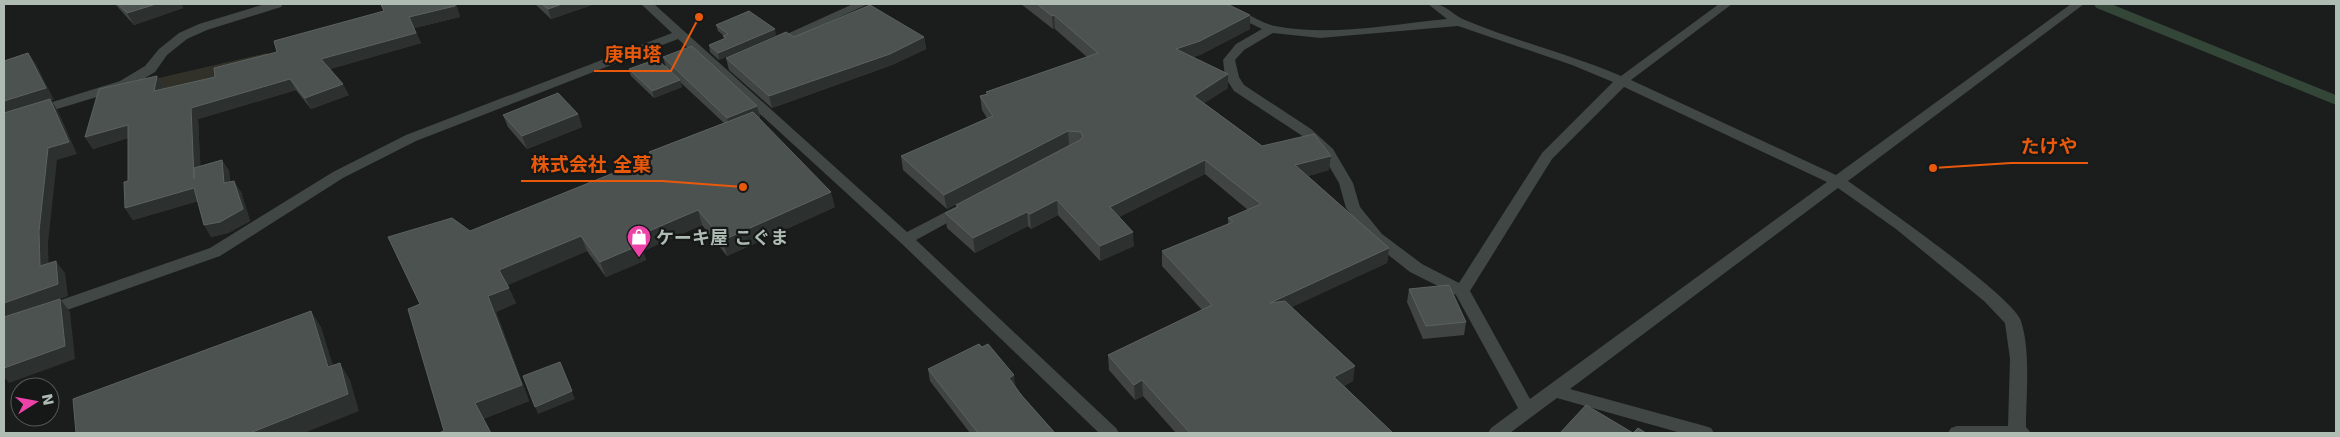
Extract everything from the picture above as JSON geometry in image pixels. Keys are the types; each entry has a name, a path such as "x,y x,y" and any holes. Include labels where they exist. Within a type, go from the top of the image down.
{"street":[{"path":"4,120 126,84 150,69 163,52 182,36 203,27 277,4"},
{"path":"647,4 906,239 1110,433"},
{"path":"760,48 862,4"},
{"path":"1217,4 1271,29 1320,34 1459,22"},
{"path":"1434,4 1459,22 1577,62 1839,182 1901,226 1990,296 2013,321 2018,359 2019,433 1957,433"},
{"path":"1462,291 1547,156 1622,81 1726,4"},
{"path":"1497,433 2078,4"},
{"path":"1271,29 1240,47 1229,60 1232,77 1239,88 1306,132 1328,152 1346,183 1353,208 1377,238 1416,268 1462,291 1528,410"},
{"path":"30,317 186,264 215,252 338,175 411,138 680,34"},
{"path":"717,68 734,60"},
{"path":"906,239 974,204"},
{"path":"1555,391 1705,433"}],"shaded area":[{"path":"267,53 269,65 209,90 148,90 150,80"}],"building":[{"path":"118,4 156,4 127,13"},
{"path":"381,4 455,4 455,6 409,17 416,33 321,59 343,84 305,98 290,79 191,108 194,179 194,168 222,160 224,183 234,181 243,209 220,222 204,225 194,188 125,208 124,182 128,181 128,125 85,137 99,89 157,76 154,91 215,77 214,68 277,52 274,41 384,11"},
{"path":"542,4 562,4 548,9"},
{"path":"1037,4 1227,4 1250,15 1200,41 1176,49 1228,74 1194,96 1262,146 1314,134 1331,156 1295,165 1389,248 1270,303 1285,301 1355,366 1334,377 1393,433 1190,433 1142,380 1134,385 1108,355 1212,305 1162,251 1233,222 1228,218 1261,204 1205,160 1110,207 1133,232 1100,246 1057,200 1030,214 1027,212 973,238 945,213 958,207 956,205 1083,137 1081,132 1068,131 944,195 901,156 993,116 980,96 988,94 986,92 1098,53 1054,15 1052,16"},
{"path":"870,5 924,37 890,54 769,96 726,58 786,32 794,37"},
{"path":"749,11 775,29 718,53 709,45 726,38 723,36 728,34 716,25"},
{"path":"692,46 757,106 727,118 663,57"},
{"path":"28,53 46,88 4,101 4,61"},
{"path":"657,59 680,80 652,91 629,69"},
{"path":"558,93 578,114 522,136 503,115"},
{"path":"50,99 69,142 48,148 39,231 40,266 56,261 58,284 4,303 4,113"},
{"path":"753,112 831,192 723,240 698,210 635,237 640,245 600,262 581,236 499,270 509,288 488,296 522,385 475,403 491,433 438,433 444,431 408,309 420,304 388,237 452,218 470,231 653,157 649,152"},
{"path":"1449,285 1466,322 1426,326 1409,289"},
{"path":"60,299 65,346 4,368 4,317"},
{"path":"311,311 328,367 340,363 348,394 250,433 76,433 73,399"},
{"path":"979,344 982,347 988,344 1014,375 1009,378 1022,396 1055,433 978,433 928,369"},
{"path":"560,362 572,391 535,407 523,376"},
{"path":"1586,405 1633,433 1560,433"},
{"path":"1638,428 1646,433 1633,433"}],"waterway":[{"path":"2099,4 2336,100"}],"place":[{"name":"庚申塔","path":"699,17"},
{"name":"たけや","path":"1933,168"},
{"name":"株式会社 全菓","path":"743,187"},
{"name":"ケーキ屋 こぐま","path":"639,258"}]}
